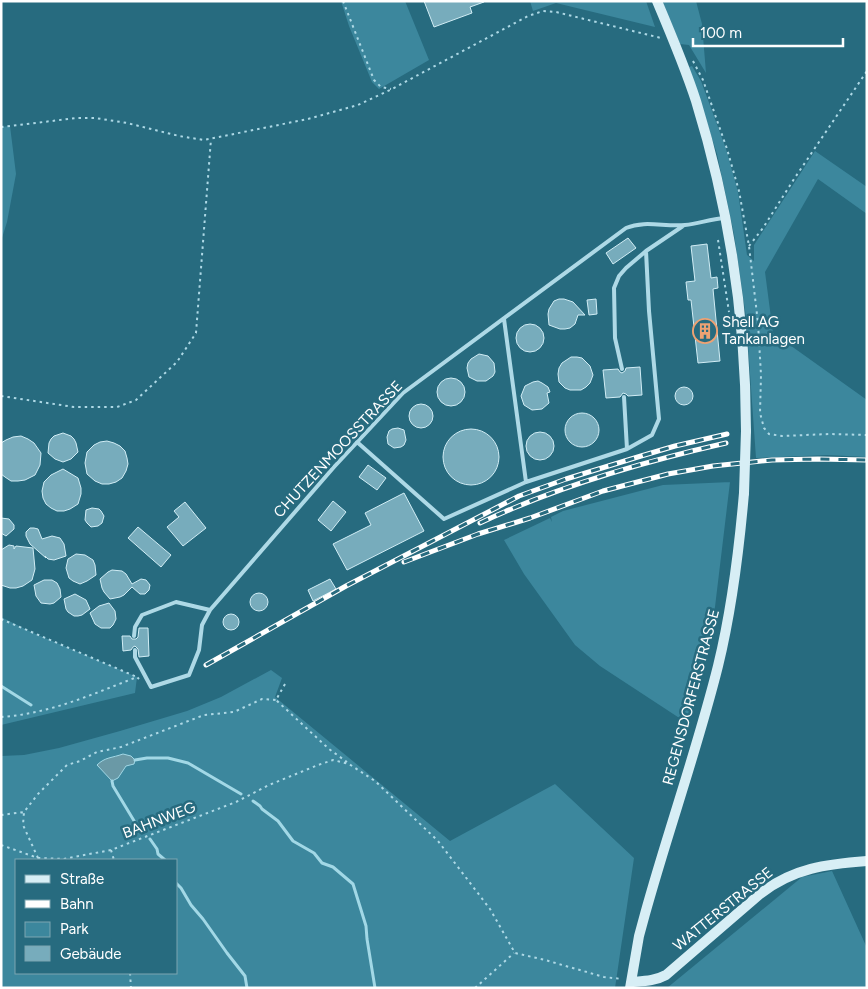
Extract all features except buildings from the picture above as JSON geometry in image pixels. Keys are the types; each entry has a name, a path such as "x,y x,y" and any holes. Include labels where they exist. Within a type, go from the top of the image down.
{"street":[{"name":"REGENSDORFERSTRASSE","path":"631,985 639,936 701,729 718,664 740,543 746,431 744,360 738,296 726,218 711,153 695,99 657,1"},
{"name":"WATTERSTRASSE","path":"631,985 659,979 666,975 760,894 783,879 817,866 867,860"}],"lane":[{"name":"CHUTZENMOOSSTRASSE","path":"151,687 189,675 199,650 202,625 210,610 357,442 403,393 626,228 635,224 684,225 726,218"},
{"path":"622,369 615,338 614,288 619,276 646,251 684,225"},
{"path":"357,442 444,519 526,482 627,449 652,435 659,419 649,310 646,251"},
{"path":"504,319 526,482"},
{"path":"624,396 627,449"},
{"path":"134,636 135,627 142,615 176,602 210,610"},
{"path":"135,650 135,657 151,687"}],"path":[{"path":"343,1 374,80 381,88 392,89"},
{"path":"1,127 68,119 95,118 127,123 193,139 211,139 308,119 358,104 392,89 528,16 543,11 556,12 662,39"},
{"path":"749,246 763,228 867,71"},
{"path":"1,396 74,407 117,406 136,400 177,362 196,333 211,139"},
{"path":"718,237 729,313"},
{"path":"782,436 867,435"},
{"path":"1,619 137,678 151,687"},
{"path":"1,717 17,716 66,704 137,678"},
{"path":"276,700 285,684"},
{"path":"38,858 23,825 24,812 38,794 67,765 97,752 121,747 204,715 234,712 262,699 276,700 329,749 375,781 438,842 490,909 514,953 604,977 622,979 631,985"},
{"name":"BAHNWEG","path":"1,845 38,858 63,859 112,850 236,802 269,785 318,765 333,760 348,764"},
{"path":"1,815 24,812"},
{"path":"112,850 114,859"},
{"path":"475,988 514,953"},
{"path":"130,974 130,988"}],"green space":[{"path":"341,1 405,1 429,60 379,89 372,82"},
{"path":"530,1 646,1 655,27 556,3 533,11"},
{"path":"662,1 696,1 702,24 706,73 689,45 680,44"},
{"path":"692,66 701,81 726,149 738,192 747,255 754,261 754,245 815,151 867,187 867,214 818,179 765,272 773,333 867,400 867,457 827,455 756,458 746,317 734,234 717,154 689,67"},
{"path":"10,126 16,174 7,222 1,241 1,127"},
{"path":"730,482 715,607 687,723 600,666 575,645 524,574 504,540 550,518 552,522 551,517 563,511 663,485"},
{"path":"1,617 31,632 137,677 135,693 1,725"},
{"path":"271,670 282,678 275,697 450,841 555,784 634,858 615,988 1,988 1,756 24,755 59,748 187,711 221,697"},
{"path":"832,871 867,948 867,988 667,988 802,877"}],"shaded area":[{"path":"123,754 131,756 135,760 134,764 126,766 118,778 112,781 97,765 106,759"}],"waterway":[{"path":"1,686 31,705"},
{"path":"135,760 168,758 188,763 241,794"},
{"path":"112,781 113,786 139,829"},
{"path":"253,801 278,821 293,841 314,853 322,863 333,867 353,884 366,926 375,988"},
{"path":"150,839 158,854 164,859"},
{"path":"178,885 245,976 247,988"}],"railway":[{"path":"206,665 346,586 519,496 566,479 641,456 727,434"},
{"path":"480,523 570,486 663,458 726,443"},
{"path":"404,562 478,534 530,518 603,491 668,474 713,466 772,460 867,460"}],"place":[{"name":"Shell AG Tankanlagen","path":"705,331"}]}
